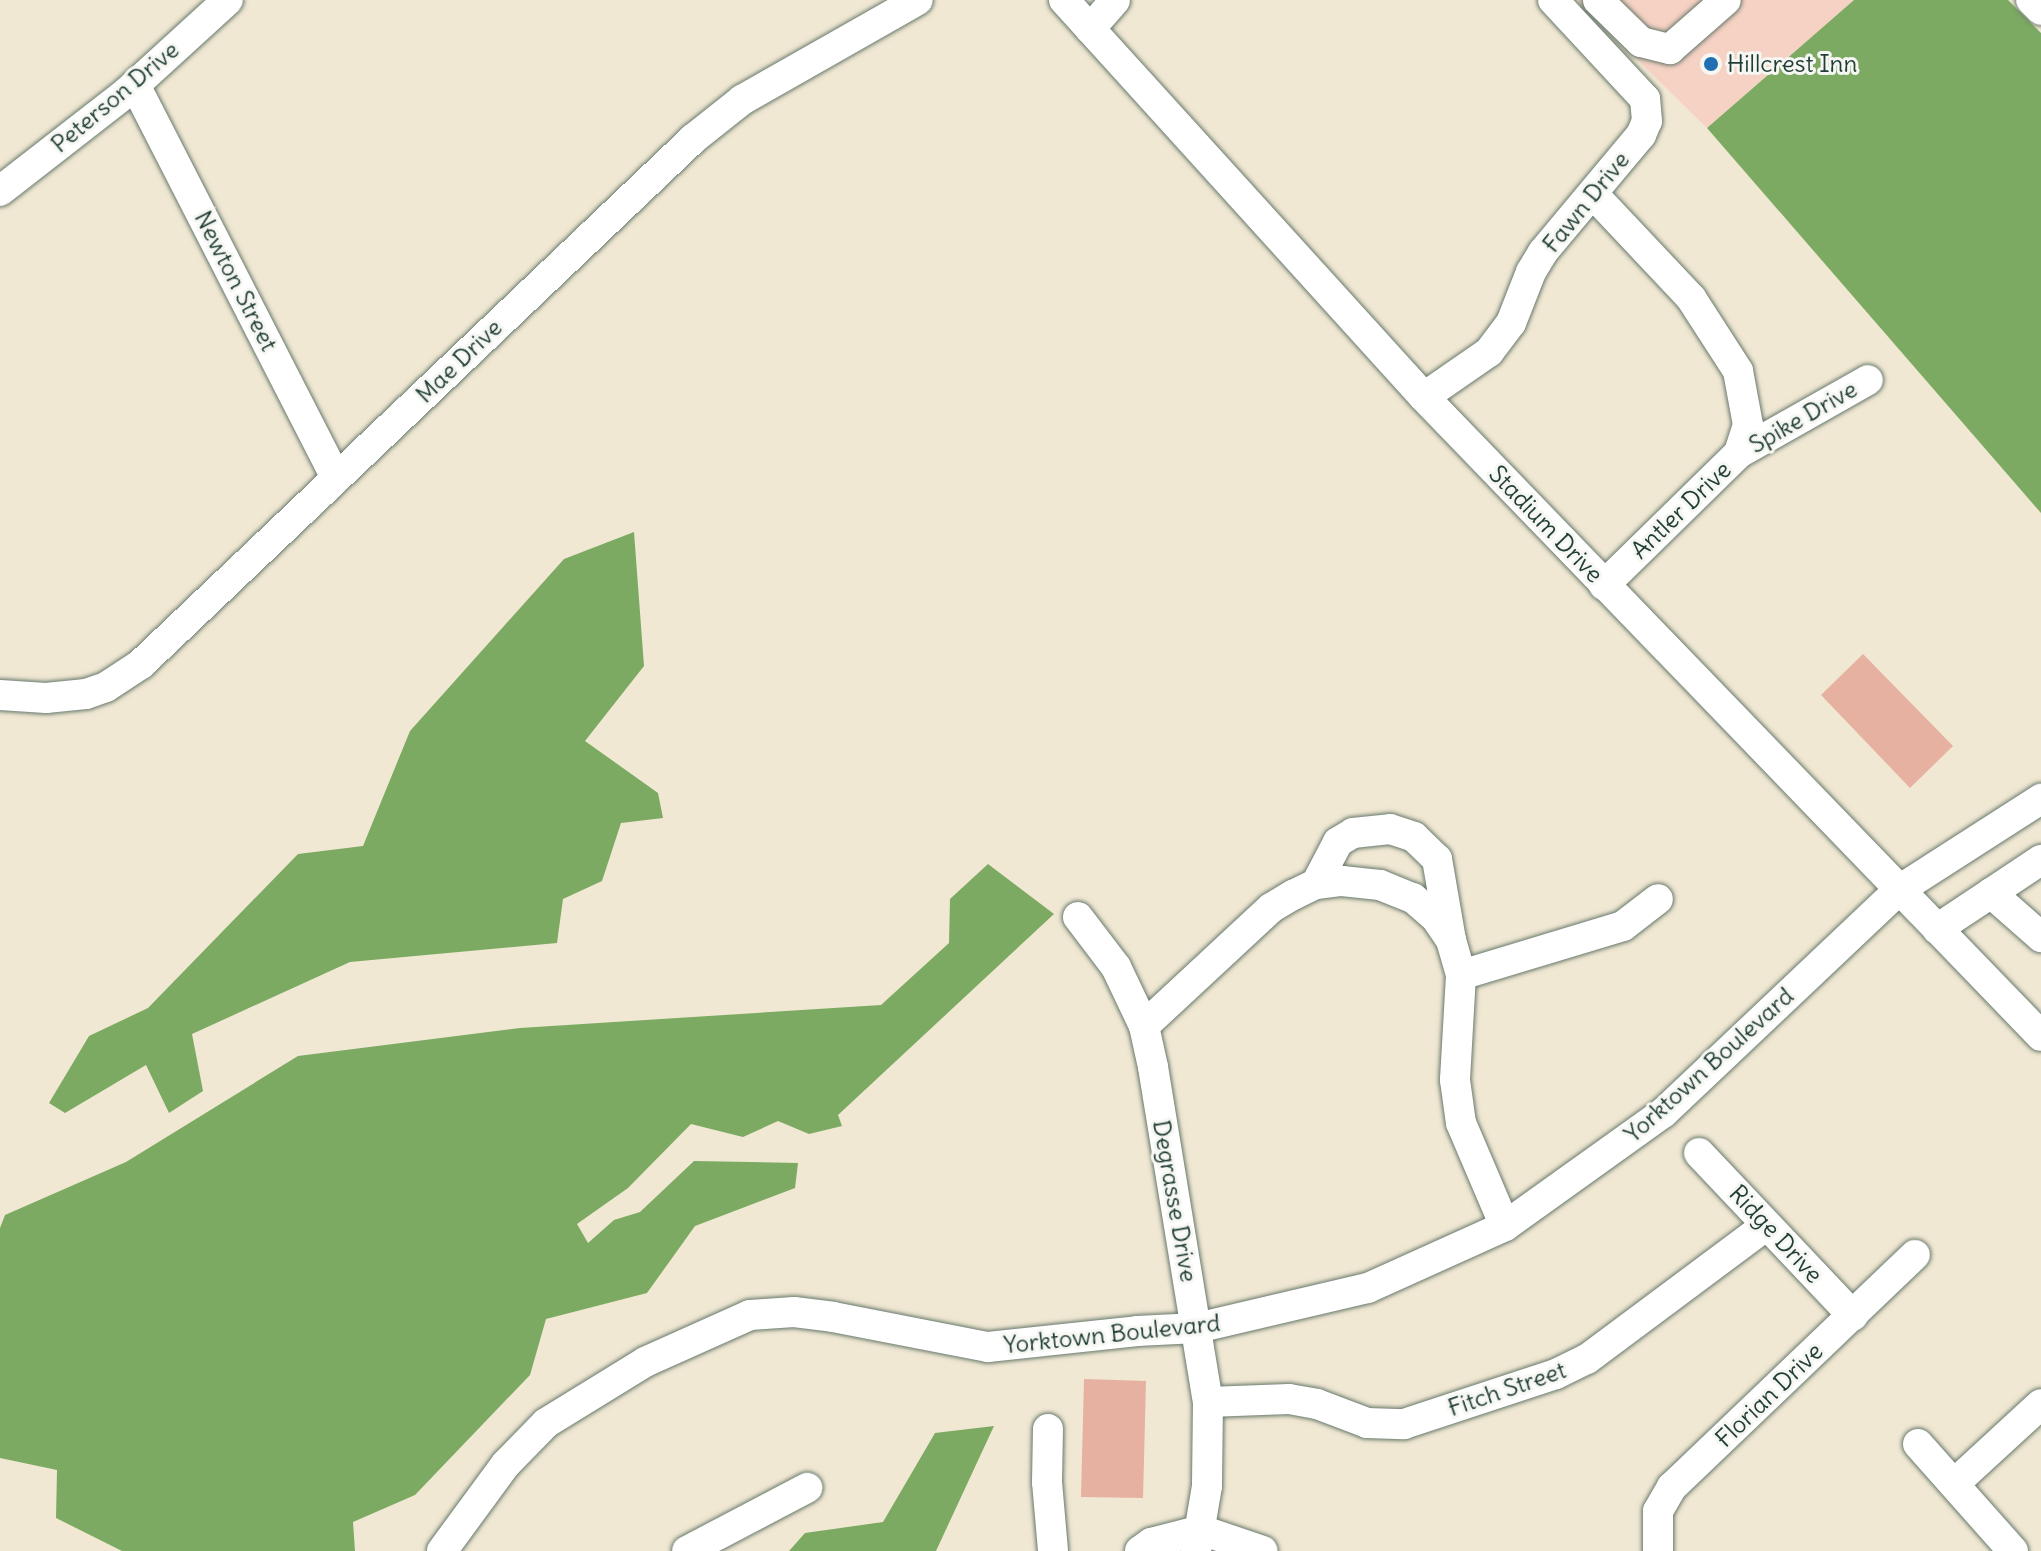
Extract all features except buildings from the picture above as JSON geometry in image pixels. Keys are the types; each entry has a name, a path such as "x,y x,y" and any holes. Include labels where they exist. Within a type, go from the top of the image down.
{"street":[{"name":"Peterson Drive","path":"0,191 135,85 228,0"},
{"name":"Mae Drive","path":"0,695 67,697 106,687 141,664 714,121 742,100 918,0"},
{"name":"Stadium Drive","path":"1064,0 1424,397 2041,1036"},
{"path":"1090,29 1115,0"},
{"name":"Fawn Drive","path":"1424,397 1489,352 1511,323 1531,272 1543,252 1641,135 1647,121 1645,99 1553,0"},
{"path":"1598,0 1641,42 1670,49 1726,0"},
{"path":"2031,0 2041,10"},
{"name":"Newton Street","path":"135,85 336,478"},
{"name":"Antler Drive","path":"1593,194 1691,298 1738,371 1748,425 1739,453 1604,585"},
{"name":"Spike Drive","path":"1739,453 1868,380"},
{"name":"Yorktown Boulevard","path":"442,1551 506,1464 546,1423 645,1362 750,1315 794,1312 833,1317 988,1347 1137,1331 1197,1328 1368,1288 1505,1226 1663,1113 1899,890 2041,799"},
{"path":"1316,884 1338,842 1353,833 1390,829 1414,837 1437,859 1451,940 1461,975 1455,1080 1461,1123 1505,1226"},
{"path":"1937,929 2041,860"},
{"path":"1144,1026 1271,908 1316,884 1342,881 1380,885 1413,898 1436,918 1451,940"},
{"path":"1984,898 2041,937"},
{"path":"1461,975 1623,926 1658,899"},
{"name":"Degrasse Drive","path":"1078,917 1116,967 1144,1026 1208,1402 1207,1486 1198,1541"},
{"name":"Ridge Drive","path":"1699,1153 1853,1316"},
{"name":"Fitch Street","path":"1208,1402 1289,1399 1317,1404 1367,1423 1404,1424 1556,1374 1587,1359 1767,1225"},
{"name":"Florian Drive","path":"1658,1551 1658,1511 1672,1487 1915,1255"},
{"path":"1954,1484 2041,1404"},
{"path":"1048,1429 1047,1482 1053,1551"},
{"path":"1918,1444 2013,1551"},
{"path":"687,1551 807,1488"},
{"path":"1140,1551 1151,1543 1198,1541 1263,1551"}],"shaded area":[{"name":"Hillcrest Inn","path":"1576,0 1854,0 1707,128"}],"green space":[{"path":"1854,0 2008,0 2041,33 2041,513 1707,128"},
{"path":"634,532 644,666 585,741 658,793 663,818 621,823 602,881 563,899 557,943 350,962 192,1034 203,1091 169,1113 146,1065 65,1113 49,1103 89,1036 148,1008 298,854 363,846 410,731 564,559"},
{"path":"988,864 1054,914 838,1115 842,1126 809,1134 778,1121 743,1137 691,1124 628,1188 577,1224 588,1243 614,1220 640,1212 694,1161 798,1163 795,1188 695,1226 647,1293 546,1319 530,1375 415,1495 353,1522 355,1551 122,1551 56,1518 57,1470 0,1458 0,1228 5,1215 126,1162 298,1056 520,1028 881,1005 949,943 950,899"},
{"path":"994,1426 936,1551 789,1551 805,1533 883,1522 935,1433"}],"place":[{"name":"Hillcrest Inn","path":"1711,64"}]}
